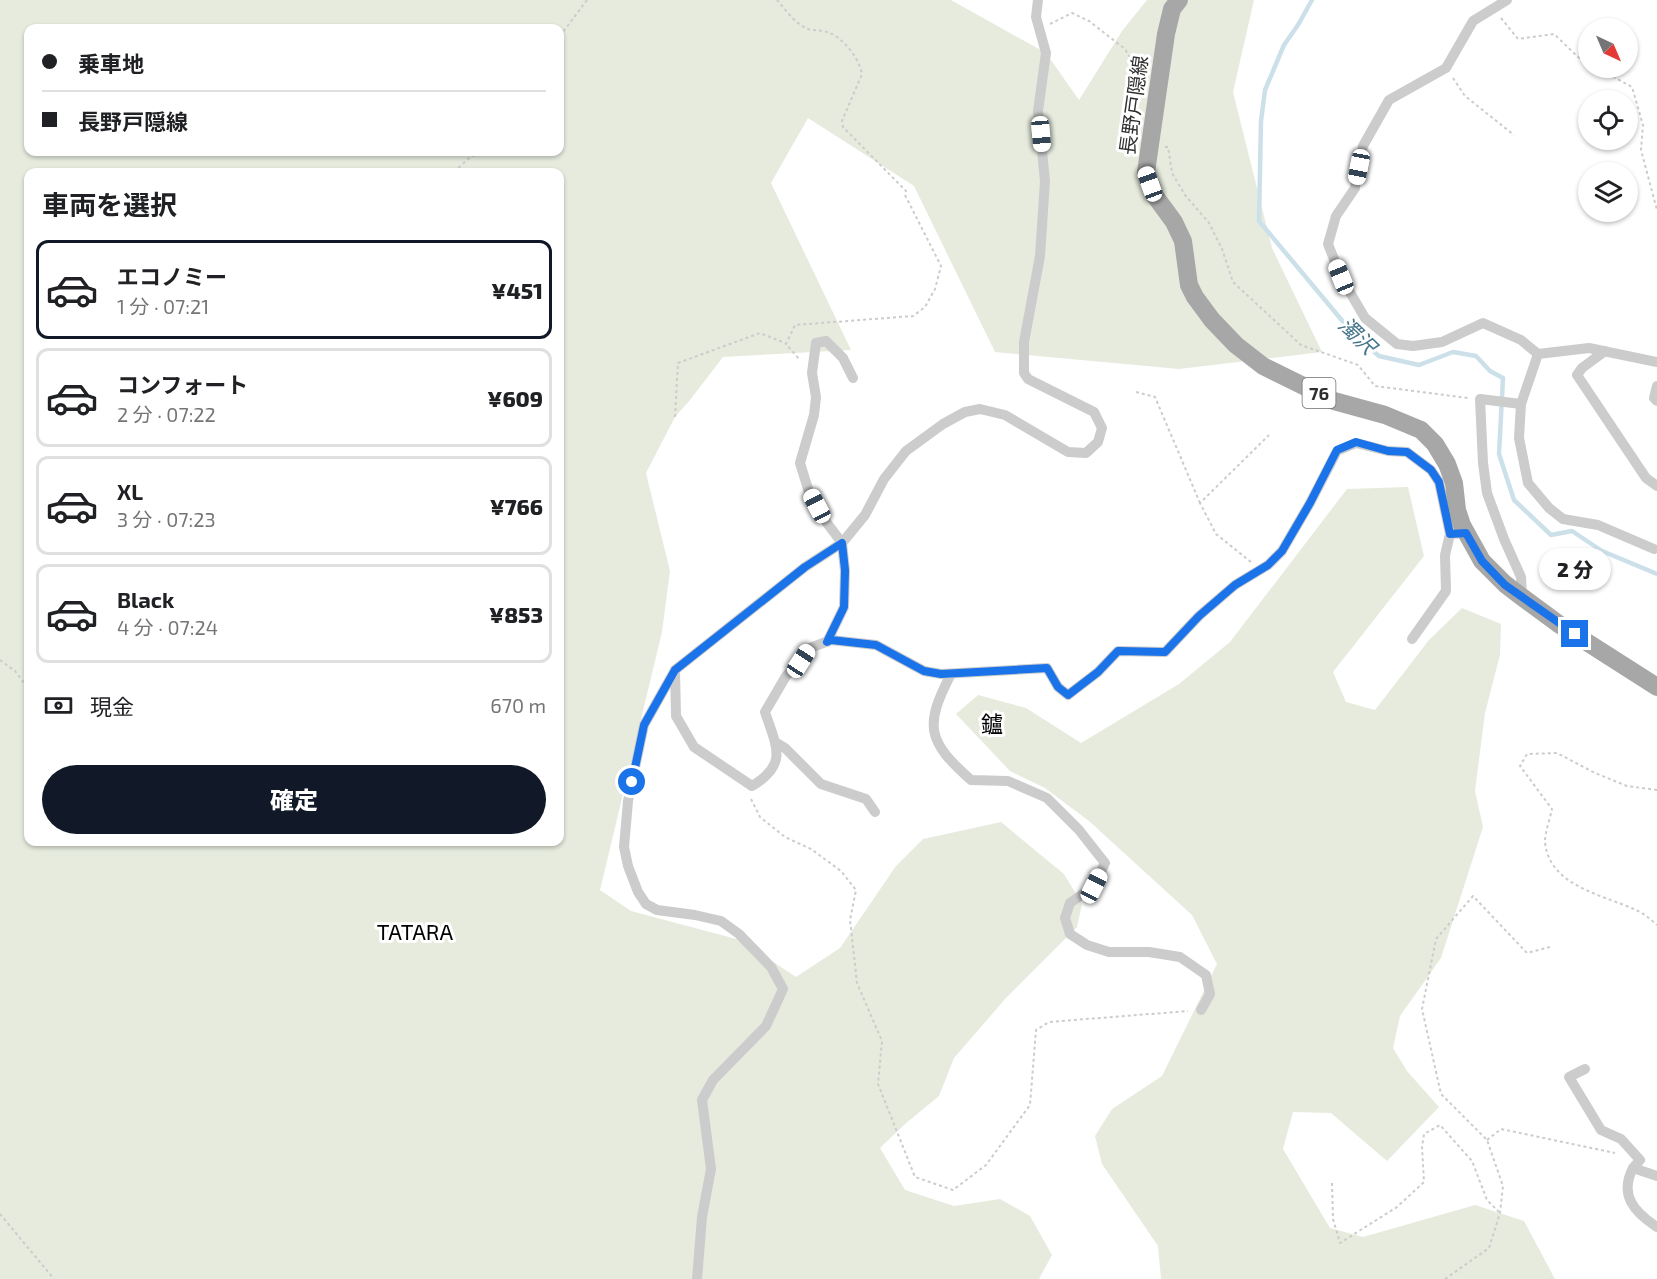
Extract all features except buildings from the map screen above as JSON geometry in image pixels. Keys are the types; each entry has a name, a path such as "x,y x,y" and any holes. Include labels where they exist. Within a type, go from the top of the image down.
{"main road":[{"name":"長野戸隠線","path":"1179,0 1172,9 1167,34 1146,172 1155,196 1174,222 1183,242 1189,285 1212,320 1236,345 1263,366 1334,400 1385,415 1420,430 1435,444 1447,464 1454,483 1458,534 1482,561 1505,585 1569,631 1657,687"}],"street":[{"path":"697,1279 702,1217 711,1169 702,1100 713,1080 766,1026 783,989 771,967 739,934 721,921 657,910 646,904 638,892 628,866 624,846 628,801 644,725 675,670 796,574 842,543 865,515 884,479 906,451 943,424 965,412 980,409 1005,415 1068,452 1086,453 1098,442 1102,428 1094,412 1028,379 1024,373 1024,342 1040,256 1045,181 1038,111 1046,53 1036,17 1038,0"},
{"path":"1508,0 1473,21 1446,68 1389,100 1363,147 1355,188 1336,216 1328,244 1341,277 1365,318 1397,344 1413,346 1442,342 1483,323 1521,340 1538,354 1589,348 1657,362"},
{"path":"827,642 844,607 845,570 842,543 826,524 808,489 800,463 814,415 816,397 812,373 816,342 826,341 843,358 853,378"},
{"path":"1605,351 1582,368 1577,375 1646,478 1657,486"},
{"path":"1538,354 1516,404 1519,438 1528,483 1549,508 1563,519 1598,525 1654,549"},
{"path":"1657,386 1654,398 1657,401"},
{"path":"1516,404 1480,399 1487,493 1521,577 1522,597"},
{"path":"675,670 676,716 694,747 752,786 766,778 776,763 777,748 765,712 786,676 810,648 831,640 876,645 924,671 951,674 1047,668 1058,687 1068,695 1098,672 1118,651 1165,652 1199,616 1235,585 1260,570 1282,551 1337,450 1356,442 1388,451 1407,452 1431,470 1439,482 1458,534 1445,555 1446,591 1412,639"},
{"path":"951,674 937,702 933,722 934,734 958,769 971,780 1008,781 1047,798 1079,830 1105,863 1094,886 1071,903 1065,918 1070,934 1087,945 1108,952 1149,952 1180,957 1206,975 1210,994 1201,1010"},
{"path":"775,742 785,748 821,784 866,799 875,812"},
{"path":"1585,1069 1569,1077 1601,1130 1621,1139 1640,1160 1627,1179 1627,1194 1639,1214 1657,1227"},
{"path":"1633,1168 1657,1176"}],"path":[{"path":"564,31 587,0"},
{"path":"777,0 807,30 827,32 843,41 860,66 862,74 842,121 843,127 906,191 940,266 936,289 925,308 913,316 795,325 786,344"},
{"path":"1493,8 1518,39 1554,34 1578,57"},
{"path":"1040,30 1072,13 1089,21 1125,49 1140,74 1136,119"},
{"path":"1446,68 1465,96 1514,135"},
{"path":"1615,78 1632,87 1643,125 1641,150 1657,210"},
{"path":"1150,144 1168,147 1172,173 1185,195 1209,223 1222,249 1233,282 1301,345 1358,364 1374,386 1480,399"},
{"path":"458,168 473,156"},
{"path":"675,417 678,363 760,333 786,344 812,373"},
{"path":"1136,392 1155,397 1200,503 1216,534 1260,570"},
{"path":"1200,503 1269,435"},
{"path":"0,660 15,671 24,683"},
{"path":"1657,790 1628,786 1595,773 1557,753 1527,754 1520,766 1552,810 1545,839 1548,858 1561,875 1593,893 1641,912 1657,925"},
{"path":"742,780 760,817 785,837 811,849 841,871 856,890 850,920 857,983 882,1041 878,1084 915,1177 953,1190 986,1165 1030,1105 1036,1030 1048,1022 1201,1010"},
{"path":"1446,1279 1489,1248 1500,1213 1503,1186 1487,1140 1441,1094 1422,1009 1436,939 1473,896 1527,953 1550,947"},
{"path":"1332,1183 1333,1219 1340,1243 1397,1207 1424,1182 1422,1147 1424,1134 1440,1125 1472,1161 1487,1200 1500,1213"},
{"path":"1487,1140 1501,1129 1614,1152 1633,1168"},
{"path":"0,1214 54,1279"}],"shaded area":[{"path":"0,0 951,0 1046,53 1079,100 1122,31 1147,0 1254,0 1233,92 1272,248 1322,352 1179,369 995,352 914,186 808,118 771,183 851,350 723,357 675,417 646,473 670,571 662,632 600,890 631,911 740,940 796,977 840,948 896,866 923,839 1001,822 1064,874 1082,904 1077,927 1006,998 954,1058 939,1096 880,1148 905,1190 954,1206 1000,1199 1030,1216 1052,1255 1039,1279 0,1279"},
{"path":"1408,487 1424,556 1333,672 1346,702 1375,710 1429,640 1462,608 1501,624 1500,655 1485,713 1475,791 1483,827 1441,958 1400,1016 1393,1048 1407,1071 1439,1107 1387,1161 1331,1113 1293,1112 1283,1149 1330,1228 1363,1237 1475,1205 1524,1221 1555,1279 1161,1279 1158,1246 1102,1164 1095,1136 1112,1109 1162,1076 1217,964 1192,915 1089,821 1045,788 1010,771 956,714 978,695 1026,708 1081,743 1179,684 1230,642 1347,489"}],"waterway":[{"name":"濁沢","path":"1312,0 1284,45 1265,90 1261,121 1259,221 1355,336 1379,356 1419,365 1453,352 1476,356 1490,371 1503,378 1499,454 1514,500 1551,535 1572,531 1602,551 1657,574"}],"district":[{"name":"鑪","path":"992,723"},
{"name":"TATARA","path":"415,931"}],"route":[{"path":"632,782 644,725 675,670 805,567 842,543 845,570 844,607 827,642 831,640 876,645 924,671 941,674 1047,668 1058,687 1068,695 1098,672 1118,651 1165,652 1199,616 1235,585 1268,565 1282,551 1294,533 1337,450 1356,442 1388,451 1407,452 1431,470 1439,482 1450,534 1466,533 1482,561 1505,585 1575,634"}]}
